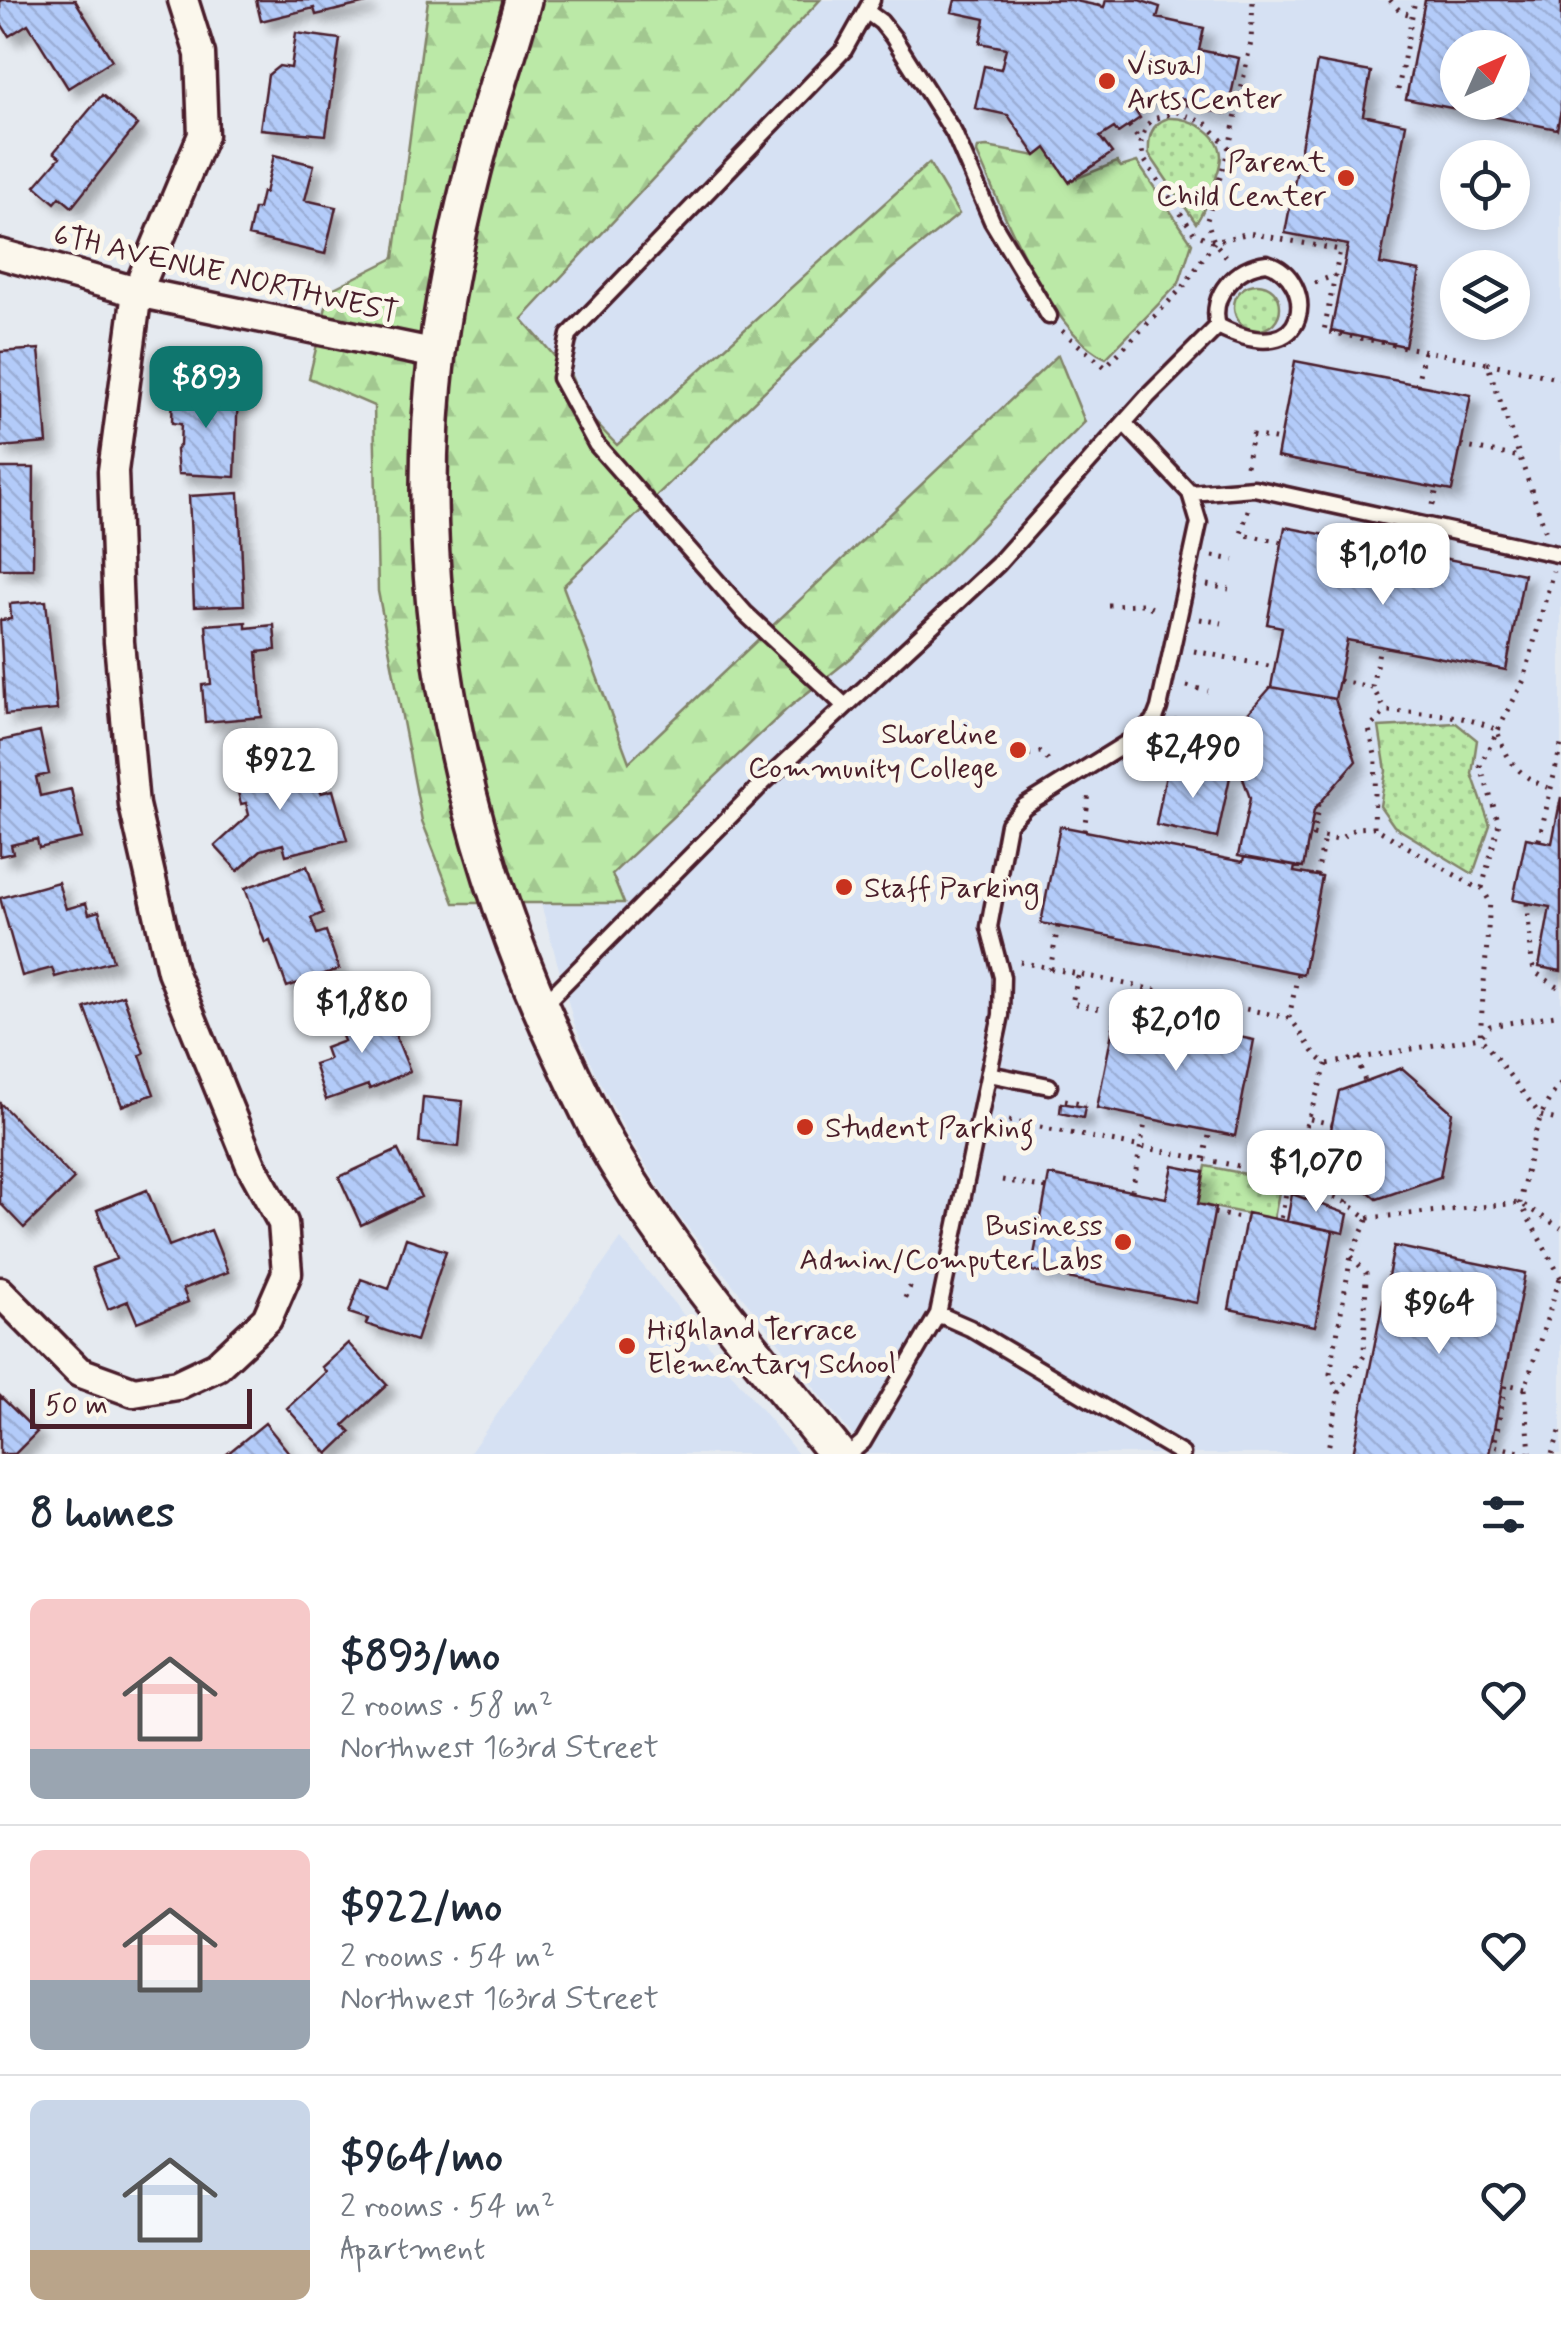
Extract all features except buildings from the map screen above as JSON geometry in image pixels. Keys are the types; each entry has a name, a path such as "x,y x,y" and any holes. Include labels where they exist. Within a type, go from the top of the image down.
{"street":[{"path":"0,1292 79,1372 134,1392 177,1385 217,1366 267,1319 288,1273 283,1223 251,1166 172,971 134,805 119,642 113,471 136,292 203,135 200,54 183,0"},
{"path":"523,0 470,186 437,354 430,534 436,616 464,782 487,867 540,1008 598,1128 650,1215 837,1454"},
{"name":"6TH AVENUE NORTHWEST","path":"0,254 136,292 437,354"}],"lane":[{"path":"845,706 745,613 596,444 560,378 569,335 844,50 869,6 954,133 992,221 1049,316"},
{"path":"1267,263 1291,280 1300,310 1294,325 1283,336 1255,341 1218,326 1214,312 1219,295 1247,268 1267,263"},
{"path":"540,1008 763,783 998,564 1124,423 1218,326"},
{"path":"849,1454 863,1442 938,1314 1004,996 989,927 1008,824 1025,806 1138,736 1156,718 1199,524 1190,493 1124,423"},
{"path":"1190,493 1254,488 1557,554"},
{"path":"989,1074 1050,1086"},
{"path":"938,1314 970,1328 1182,1454"}],"path":[{"path":"1049,316 1104,367 1184,286 1214,242 1208,220 1251,42 1253,0"},
{"path":"1390,0 1401,12 1412,15"},
{"path":"1398,90 1415,0"},
{"path":"1214,242 1194,233 1143,158 1141,142 1153,119 1177,112 1207,124 1228,148"},
{"path":"1129,126 1141,142"},
{"path":"1324,331 1561,379"},
{"path":"1417,385 1424,350"},
{"path":"1487,363 1557,554 1524,680 1480,765 1498,823 1482,888 1490,902 1480,1038 1541,1116 1561,1121"},
{"path":"1247,464 1252,435 1280,440"},
{"path":"1461,446 1520,457"},
{"path":"1435,498 1436,488"},
{"path":"1241,534 1282,542"},
{"path":"1108,605 1142,604 1156,610"},
{"path":"1190,616 1222,623"},
{"path":"1380,646 1372,687 1386,711"},
{"path":"1183,649 1274,668"},
{"path":"1339,680 1372,687"},
{"path":"1176,684 1208,690"},
{"path":"1374,827 1377,773 1369,729 1386,711 1458,715 1497,730"},
{"path":"1169,720 1201,726"},
{"path":"1497,730 1504,756 1533,782 1549,788"},
{"path":"1539,840 1561,745"},
{"path":"1018,757 1040,752 1056,768"},
{"path":"1084,831 1088,793"},
{"path":"1319,804 1313,835 1338,840 1356,828 1374,827 1482,888"},
{"path":"1316,876 1324,838"},
{"path":"1527,902 1532,964 1536,973 1561,989"},
{"path":"1050,970 1058,926"},
{"path":"998,957 1289,1018 1300,1028 1314,1056 1327,1064 1480,1038 1490,1026 1561,1014"},
{"path":"1289,1018 1298,972"},
{"path":"1078,976 1069,1003 1105,1010"},
{"path":"1165,1022 1170,994"},
{"path":"1228,1035 1234,1006"},
{"path":"1358,1058 1365,1082"},
{"path":"1281,1220 1289,1176 1327,1064"},
{"path":"1526,1388 1506,1384 1494,1446 1530,1454 1526,1388 1560,1278 1520,1203 1541,1116 1561,1084"},
{"path":"1062,1100 1086,1104"},
{"path":"1132,1191 1146,1118"},
{"path":"1310,1119 1332,1124"},
{"path":"1009,1122 1289,1176 1347,1203 1368,1218 1520,1203 1561,1228"},
{"path":"1204,1159 1210,1131"},
{"path":"1347,1203 1353,1190 1337,1182 1339,1177 1358,1183"},
{"path":"1002,1180 1047,1188"},
{"path":"1214,1213 1246,1219"},
{"path":"1339,1393 1330,1374 1350,1256 1368,1218"},
{"path":"1327,1454 1339,1393 1364,1356 1366,1273 1350,1256"},
{"path":"905,1298 913,1280"},
{"path":"1364,1356 1372,1358"},
{"path":"1552,1454 1561,1429"}],"shaded area":[{"name":"Shoreline Community College","path":"538,0 1561,0 1561,1454 867,1454 673,1209 632,1143 574,1023 541,904 504,861 491,821"},
{"name":"Highland Terrace Elementary School","path":"621,1239 798,1454 469,1454"}],"green space":[{"path":"428,0 820,0 522,319 570,374 588,415 617,445 929,163 959,214 889,271 563,586 629,762 1058,355 1085,422 851,658 787,709 612,874 624,903 454,903 422,821 378,591 374,406 309,378 330,290 394,258"},
{"path":"1168,118 1202,127 1219,147 1218,171 1196,223 1149,154 1152,132"},
{"path":"978,148 1036,156 1046,148 1070,181 1117,162 1121,167 1137,162 1192,243 1179,283 1106,358 1086,345 1066,324 1030,267 977,153"},
{"path":"1257,284 1273,291 1280,307 1273,323 1257,330 1241,323 1234,307 1241,291"},
{"path":"1456,723 1477,740 1472,774 1490,825 1473,874 1394,826 1380,806 1386,771 1379,727"},
{"path":"1206,1166 1281,1181 1274,1219 1198,1204"}],"place":[{"name":"Visual Arts Center","path":"1107,81"},
{"name":"Parent Child Center","path":"1346,178"},
{"name":"Shoreline Community College","path":"1018,750"},
{"name":"Staff Parking","path":"844,887"},
{"name":"Student Parking","path":"805,1127"},
{"name":"Business Admin/Computer Labs","path":"1123,1242"},
{"name":"Highland Terrace Elementary School","path":"627,1346"}]}
